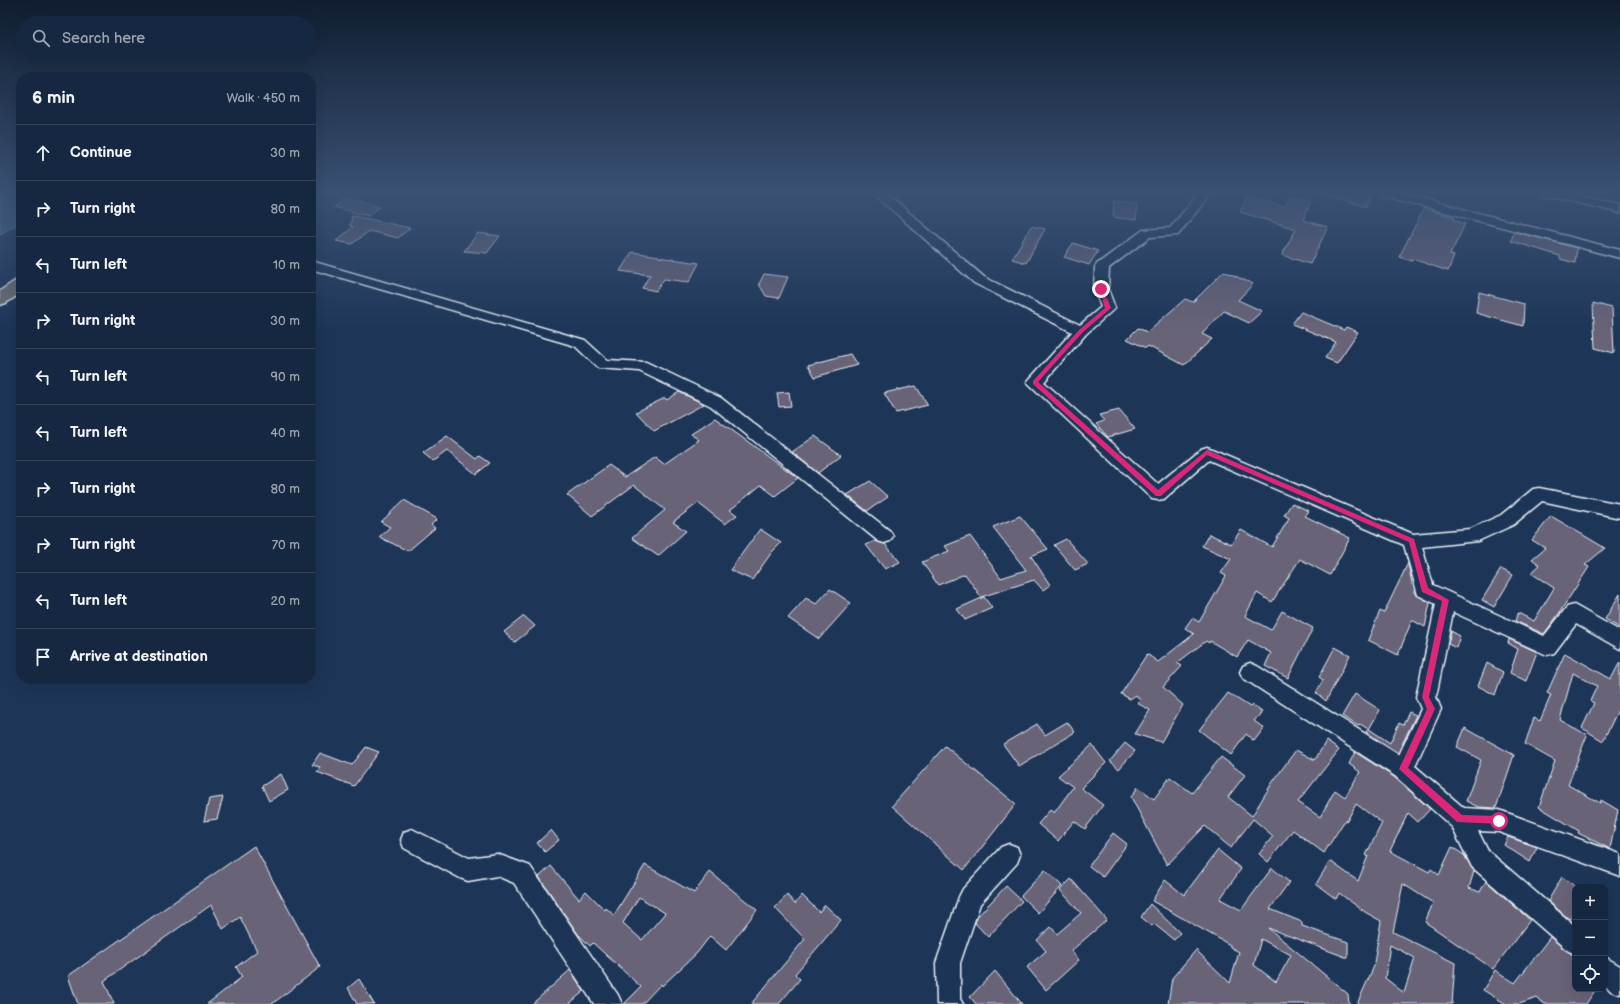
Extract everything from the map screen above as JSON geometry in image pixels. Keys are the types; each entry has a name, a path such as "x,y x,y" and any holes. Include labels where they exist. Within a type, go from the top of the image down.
{"highway":[{"path":"0,286 16,275"},
{"path":"0,299 16,288"}],"street":[{"path":"932,239 979,280 1081,331"},
{"path":"1139,239 1102,266 1101,289 1108,308 1081,331 1035,382 1158,494 1207,453 1412,540 1472,536 1507,520 1539,494 1620,511"},
{"path":"1562,239 1620,254"},
{"path":"316,266 580,343 604,365 641,366 648,369 716,402 884,536"},
{"path":"1412,540 1425,590 1547,647 1574,613 1620,641"},
{"path":"1403,769 1431,709 1426,697 1446,600"},
{"path":"1250,672 1403,769 1460,819 1480,859 1572,939"},
{"path":"1460,819 1499,821 1620,865"},
{"path":"412,840 468,870 497,866 522,874 610,1004"},
{"path":"946,1003 948,963 971,897 1009,855"},
{"path":"1608,972 1620,982"}],"building":[{"path":"339,239 359,239 352,244 336,241"},
{"path":"473,239 498,239 487,253 464,251"},
{"path":"1024,239 1039,239 1026,263 1012,259"},
{"path":"1291,239 1322,239 1310,264 1282,255"},
{"path":"1408,239 1458,239 1450,255 1454,256 1448,271 1413,259 1412,261 1399,257"},
{"path":"1512,239 1541,239 1577,248 1575,263 1560,259 1560,256 1511,241"},
{"path":"1073,243 1098,251 1089,265 1064,257"},
{"path":"632,252 699,263 689,282 664,279 656,291 642,288 650,275 620,271"},
{"path":"1224,271 1253,284 1238,300 1262,311 1249,323 1224,311 1202,334 1212,339 1184,365 1148,346 1146,348 1127,339 1138,328 1147,332 1185,299 1193,302"},
{"path":"764,274 788,277 779,298 766,296 759,284"},
{"path":"1479,292 1524,304 1523,326 1476,313"},
{"path":"1593,303 1612,308 1614,353 1595,348"},
{"path":"1301,312 1344,330 1346,327 1358,332 1337,363 1325,358 1336,342 1292,324"},
{"path":"850,354 857,365 815,377 808,365"},
{"path":"916,386 928,405 896,413 884,393"},
{"path":"679,392 704,404 654,431 636,412 665,398 667,400"},
{"path":"789,392 791,406 779,407 777,393"},
{"path":"1119,410 1135,429 1108,437 1096,424 1104,421 1099,415"},
{"path":"715,418 798,478 775,496 761,485 730,510 737,515 725,524 698,503 673,522 686,531 658,556 632,538 665,510 634,485 592,516 567,495 609,465 625,477 655,457 664,464 699,440 691,434"},
{"path":"447,436 477,459 480,456 490,463 476,474 447,451 433,461 423,453"},
{"path":"815,436 841,455 818,473 792,452"},
{"path":"870,481 888,497 867,511 847,495"},
{"path":"404,500 437,519 431,525 435,528 408,551 379,537 390,527 381,522"},
{"path":"1292,503 1309,511 1305,516 1350,538 1330,575 1300,559 1272,602 1257,593 1245,616 1271,630 1282,611 1313,628 1288,678 1265,666 1271,653 1248,640 1237,657 1210,641 1209,643 1206,641 1177,663 1182,666 1163,687 1183,705 1161,742 1135,734 1150,710 1137,703 1140,700 1136,695 1130,699 1121,694 1147,654 1158,662 1194,634 1185,628 1192,618 1199,622 1226,576 1221,573 1231,559 1202,546 1209,534 1231,544 1241,530 1272,547 1289,518 1284,515"},
{"path":"1020,516 1048,549 1031,556 1050,585 1043,590 1034,580 981,597 965,574 938,585 922,562 949,551 945,546 970,536 1001,578 1026,570 993,527"},
{"path":"1551,516 1605,548 1585,565 1589,567 1544,634 1515,621 1518,613 1534,621 1554,588 1531,573 1540,565 1532,559 1545,548 1532,540"},
{"path":"760,529 781,543 772,552 752,580 730,570"},
{"path":"1066,539 1088,564 1075,570 1054,545"},
{"path":"875,541 885,544 900,562 885,569 866,545"},
{"path":"1408,563 1413,589 1417,595 1430,603 1425,627 1412,620 1398,655 1368,640 1380,611 1384,613"},
{"path":"1501,569 1513,575 1494,607 1482,600"},
{"path":"830,589 851,603 819,639 788,618 806,598 816,604"},
{"path":"1620,594 1620,628 1605,619"},
{"path":"984,597 992,608 965,620 957,609"},
{"path":"524,616 535,626 515,642 504,632"},
{"path":"1451,631 1460,636 1456,648 1448,644"},
{"path":"1509,639 1537,652 1526,681 1510,673 1518,649 1508,643"},
{"path":"1335,647 1350,655 1326,701 1316,693 1323,680 1319,677"},
{"path":"1565,653 1611,679 1620,662 1620,706 1603,741 1582,728 1594,703 1590,701 1597,686 1573,673 1560,720 1587,735 1568,785 1600,803 1601,800 1618,810 1610,849 1578,833 1579,831 1539,807 1555,761 1525,744 1534,718 1540,721 1551,695 1547,693"},
{"path":"1487,663 1503,672 1495,695 1478,686"},
{"path":"1228,693 1250,707 1252,705 1262,712 1254,721 1264,728 1254,741 1246,734 1231,755 1199,730"},
{"path":"1355,694 1380,710 1369,729 1390,743 1399,723 1403,725 1409,712 1416,715 1398,753 1366,732 1368,729 1360,724 1358,726 1342,716"},
{"path":"1067,722 1075,732 1019,766 1003,744 1037,724 1045,735"},
{"path":"1465,728 1514,755 1496,808 1478,807 1466,801 1481,760 1457,747"},
{"path":"1326,741 1339,750 1298,802 1320,817 1335,790 1345,797 1360,772 1349,764 1355,752 1394,777 1430,809 1418,822 1408,813 1390,851 1429,872 1431,869 1439,875 1452,847 1464,855 1474,871 1469,888 1480,892 1486,881 1530,920 1493,969 1425,922 1433,903 1403,884 1393,932 1455,963 1452,1004 1357,1004 1375,964 1381,921 1365,912 1339,893 1336,899 1316,884 1330,861 1358,881 1368,856 1366,855 1382,823 1356,804 1347,821 1345,820 1324,853 1293,830 1268,862 1259,854 1273,836 1253,819 1231,848 1205,826 1167,865 1131,797 1138,787 1154,799 1170,777 1192,793 1221,757 1245,775 1228,797 1252,816 1272,783 1296,750 1315,760","holes":["1390,945 1415,958 1404,993 1385,978"]},
{"path":"1125,743 1135,751 1119,769 1110,761"},
{"path":"1092,745 1106,763 1081,788 1103,805 1085,829 1074,821 1058,841 1038,824 1050,810 1054,813 1073,787 1058,776"},
{"path":"945,746 1016,804 964,870 892,806"},
{"path":"366,747 379,752 354,786 317,772 320,767 312,765 320,753 352,765"},
{"path":"281,774 288,790 269,801 262,786"},
{"path":"223,797 217,819 204,821 209,799"},
{"path":"551,830 559,840 545,852 537,843"},
{"path":"1113,833 1127,844 1103,877 1089,866"},
{"path":"1508,837 1537,847 1530,862 1504,845"},
{"path":"254,846 320,967 272,1004 207,1004 242,977 236,967 257,951 240,917 223,929 211,905 104,981 114,1004 78,1004 68,976"},
{"path":"1218,850 1241,869 1220,899 1241,910 1272,868 1289,882 1270,909 1302,922 1302,926 1348,942 1348,958 1268,928 1348,994 1349,1004 1168,1004 1172,978 1196,950 1230,983 1239,952 1230,947 1230,945 1152,901 1165,880 1184,895","holes":["1261,939 1291,955 1276,982 1254,965"]},
{"path":"645,865 694,893 710,872 757,910 726,950 710,936 697,953 662,986 661,984 642,1004 624,1004 641,987 593,943 590,946 578,934 539,877 551,866 579,899 586,891 605,910 606,908 614,915","holes":["639,897 665,913 642,940 623,923"]},
{"path":"1045,870 1062,886 1038,913 1021,896"},
{"path":"1562,877 1572,884 1572,916 1569,919 1548,901"},
{"path":"1071,879 1107,920 1071,951 1079,960 1046,990 1027,967 1046,951 1037,940 1051,927 1057,934 1081,913 1060,890"},
{"path":"1006,886 1022,901 988,937 975,923 977,917"},
{"path":"787,895 795,904 802,895 819,912 825,905 841,920 795,974 800,979 779,1004 751,1004 805,939 775,908"},
{"path":"1150,904 1180,933 1174,940 1154,924 1152,926 1141,917"},
{"path":"1550,937 1572,955 1572,992 1594,992 1586,1004 1544,1004 1537,998 1519,1004 1506,1004 1483,990 1495,970 1515,983"},
{"path":"570,970 584,991 569,1004 532,1004"},
{"path":"995,971 1022,1004 976,1004 970,997"},
{"path":"359,979 374,1004 357,1004 348,988"}],"route":[{"path":"1101,289 1108,308 1081,331 1035,382 1158,494 1207,453 1412,540 1425,590 1446,600 1426,697 1431,709 1403,769 1460,819 1499,821"}]}
